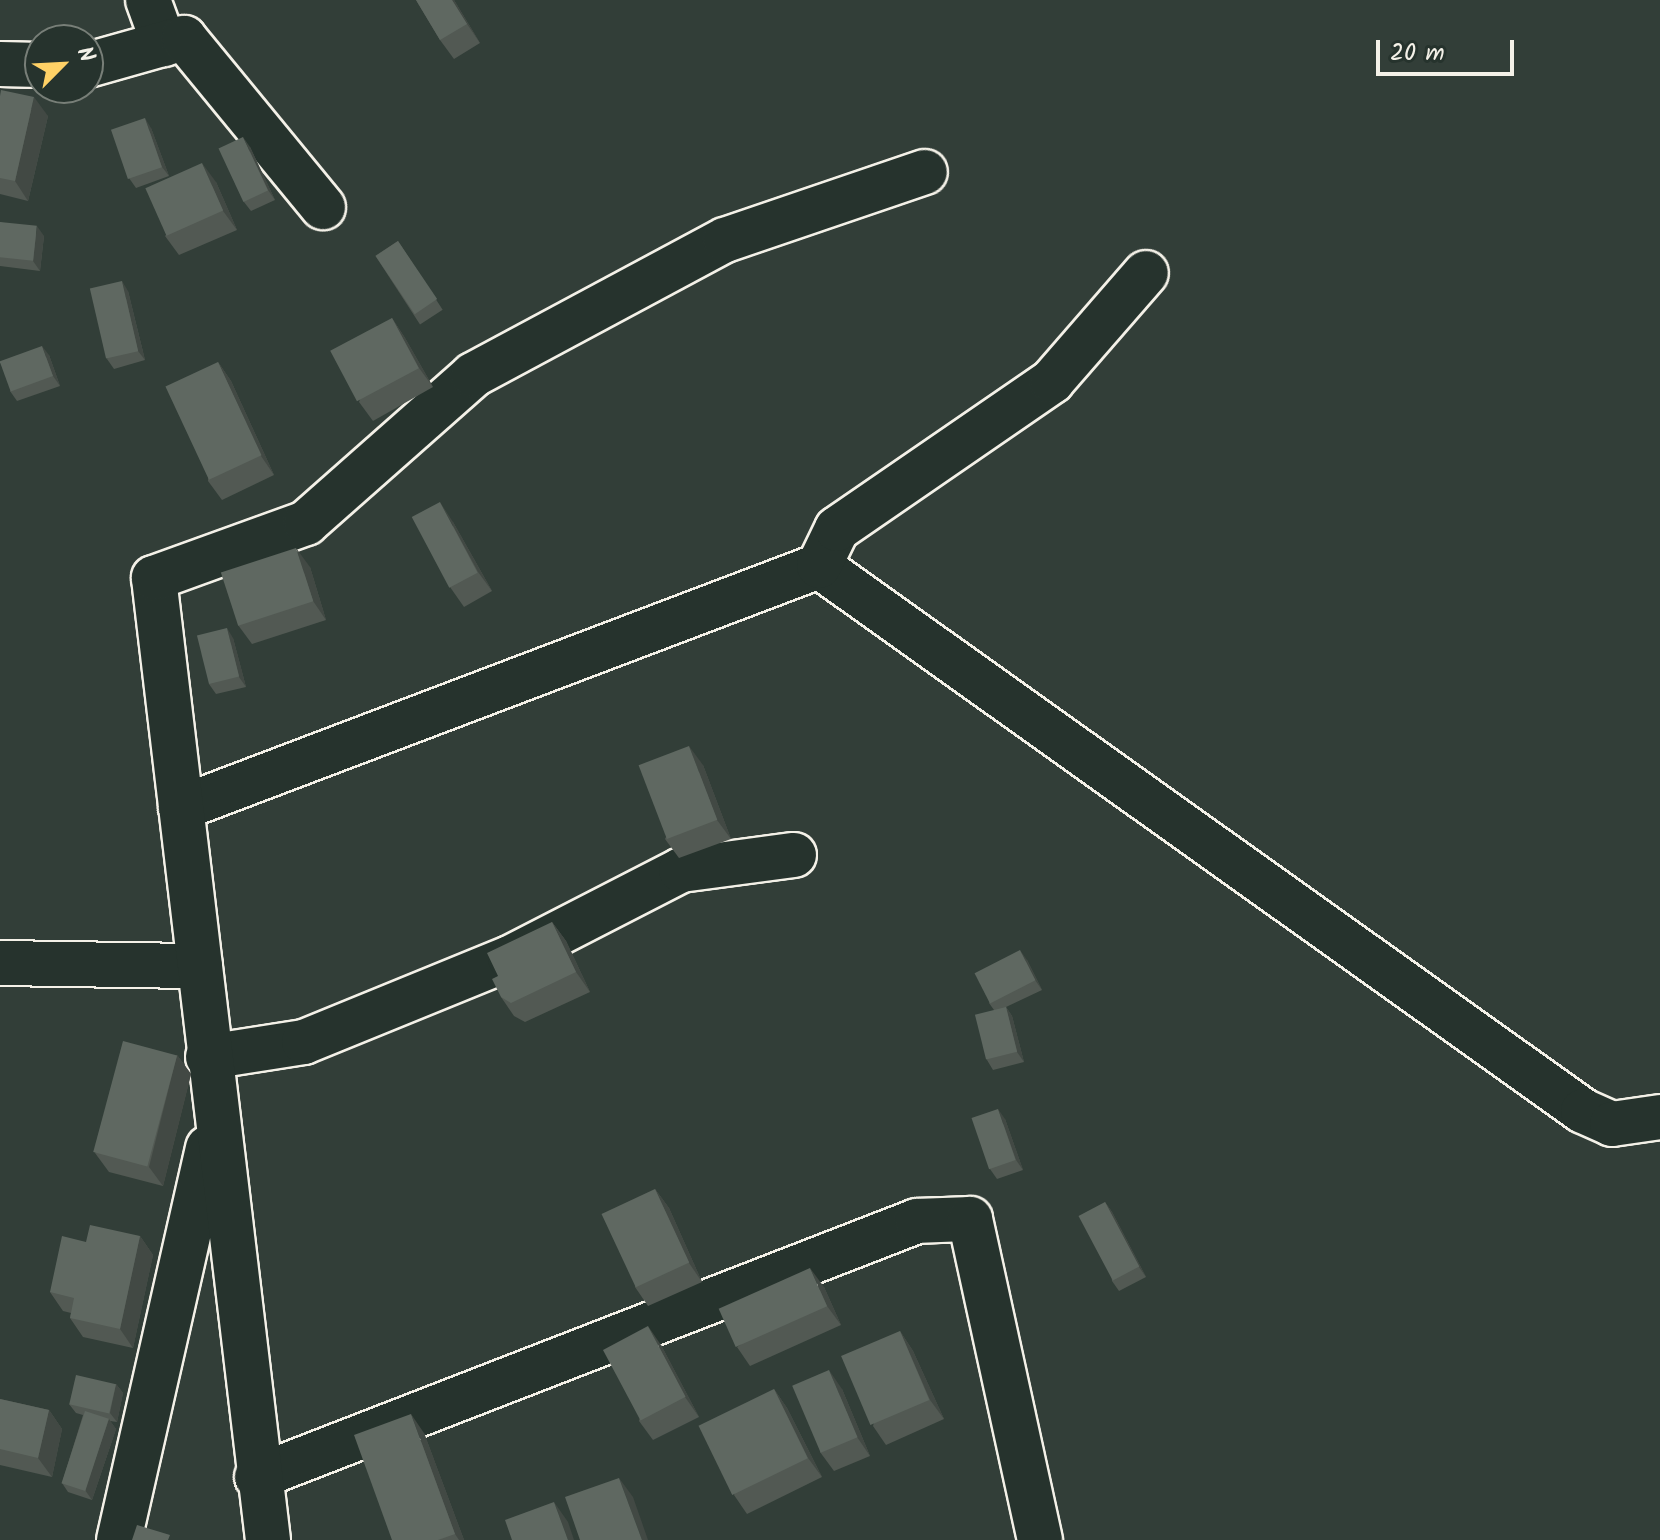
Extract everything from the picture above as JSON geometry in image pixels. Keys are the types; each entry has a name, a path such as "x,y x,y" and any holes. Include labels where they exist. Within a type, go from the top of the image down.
{"street":[{"path":"148,0 164,44"},
{"path":"104,61 184,38 323,207"},
{"path":"0,64 24,65"},
{"path":"268,1540 257,1477 154,578 306,523 473,375 725,240 925,172"},
{"path":"181,808 819,566 837,529 1052,381 1146,273"},
{"path":"819,566 1583,1111 1612,1124 1660,1117"},
{"path":"208,1057 304,1042 510,958 681,870 794,855"},
{"path":"0,963 200,966"},
{"path":"119,1540 215,1118"},
{"path":"257,1477 917,1221 970,1219 1040,1540"}],"building":[{"path":"416,0 452,0 467,24 440,40"},
{"path":"1,90 24,95 24,104 32,104 15,181 0,178"},
{"path":"145,118 162,167 128,179 111,130"},
{"path":"243,137 268,190 243,202 219,148"},
{"path":"202,163 223,211 167,236 145,188"},
{"path":"0,222 37,226 33,261 0,257"},
{"path":"398,241 437,299 415,314 376,256"},
{"path":"122,281 138,351 106,359 90,288"},
{"path":"392,318 419,368 357,401 330,351"},
{"path":"42,346 53,376 11,391 0,361"},
{"path":"218,362 262,455 209,480 165,387"},
{"path":"440,502 478,573 449,588 412,517"},
{"path":"296,548 313,601 238,626 221,572"},
{"path":"227,628 239,677 209,684 197,635"},
{"path":"689,746 717,820 667,839 639,765"},
{"path":"552,922 576,972 511,1003 501,997 492,979 498,976 487,953"},
{"path":"1020,950 1035,980 990,1003 975,973"},
{"path":"1006,1007 1017,1052 986,1059 975,1015"},
{"path":"123,1041 177,1055 147,1167 93,1152"},
{"path":"998,1109 1016,1160 989,1169 972,1118"},
{"path":"655,1189 689,1262 636,1287 602,1214"},
{"path":"1105,1202 1139,1266 1113,1281 1079,1216"},
{"path":"90,1225 140,1236 120,1329 70,1318 74,1298 50,1292 62,1236 86,1242"},
{"path":"810,1268 827,1306 736,1347 719,1309"},
{"path":"648,1326 686,1397 641,1421 603,1350"},
{"path":"900,1331 929,1400 870,1425 841,1356"},
{"path":"829,1370 858,1437 821,1453 792,1386"},
{"path":"76,1375 116,1384 109,1413 69,1404"},
{"path":"774,1389 808,1458 732,1495 699,1426"},
{"path":"0,1399 49,1410 38,1458 0,1449"},
{"path":"85,1411 109,1419 85,1491 62,1483"},
{"path":"411,1414 455,1534 438,1540 392,1540 354,1435"},
{"path":"619,1478 642,1540 580,1540 565,1497"},
{"path":"554,1502 568,1540 512,1540 505,1520"},
{"path":"137,1525 170,1535 168,1540 132,1540"}]}
